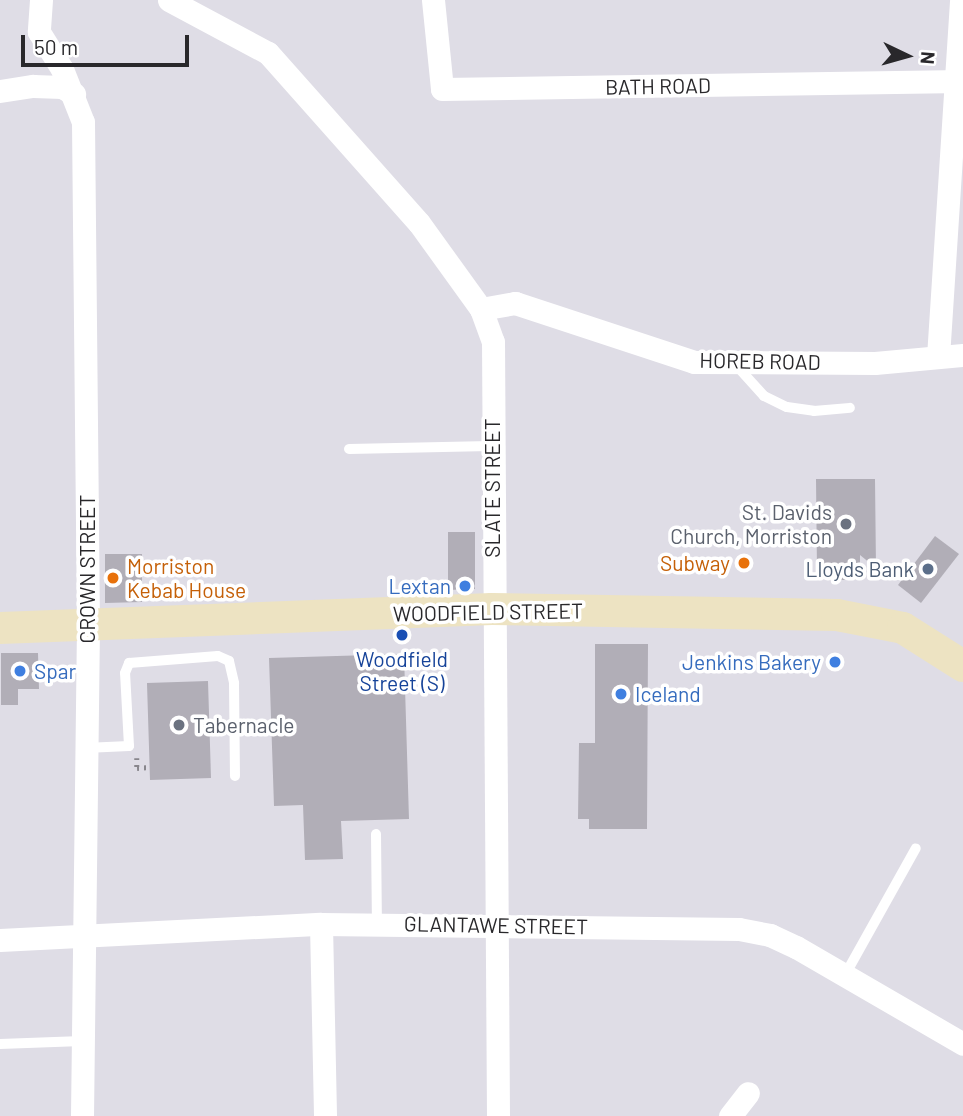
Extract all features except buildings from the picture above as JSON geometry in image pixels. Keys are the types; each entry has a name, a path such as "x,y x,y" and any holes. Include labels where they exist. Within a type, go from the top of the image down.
{"main road":[{"name":"WOODFIELD STREET","path":"0,628 492,609 837,614 903,628 963,666"}],"street":[{"name":"CROWN STREET","path":"41,0 39,32 74,93 83,122 88,625 81,939 82,1116"},
{"name":"SLATE STREET","path":"169,0 268,53 419,223 481,309 493,342 490,446 498,1116"},
{"name":"BATH ROAD","path":"433,0 442,89 958,82"},
{"path":"938,357 958,82 961,0"},
{"path":"0,91 62,87 74,93"},
{"name":"HOREB ROAD","path":"481,309 515,303 694,362 875,363 963,355"},
{"path":"321,924 324,1116"},
{"name":"GLANTAWE STREET","path":"0,940 81,939 321,924 739,929 770,935 963,1044"},
{"path":"730,1116 748,1093"}],"lane":[{"path":"733,362 764,396 787,407 814,411 850,408"},
{"path":"349,449 490,446"},
{"path":"85,748 130,747 125,673 129,663 218,656 229,662 234,683 235,776"},
{"path":"376,834 377,924"},
{"path":"845,975 916,848"},
{"path":"0,1044 82,1041"}],"path":[{"path":"137,768 149,767"}],"place":[{"name":"St. Davids Church, Morriston","path":"846,524"},
{"name":"Subway","path":"744,563"},
{"name":"Lloyds Bank","path":"928,569"},
{"name":"Morriston Kebab House","path":"113,578"},
{"name":"Lextan","path":"465,586"},
{"name":"Woodfield Street (S)","path":"402,635"},
{"name":"Jenkins Bakery","path":"835,662"},
{"name":"Spar","path":"20,671"},
{"name":"Iceland","path":"621,694"},
{"name":"Tabernacle","path":"179,725"}]}
